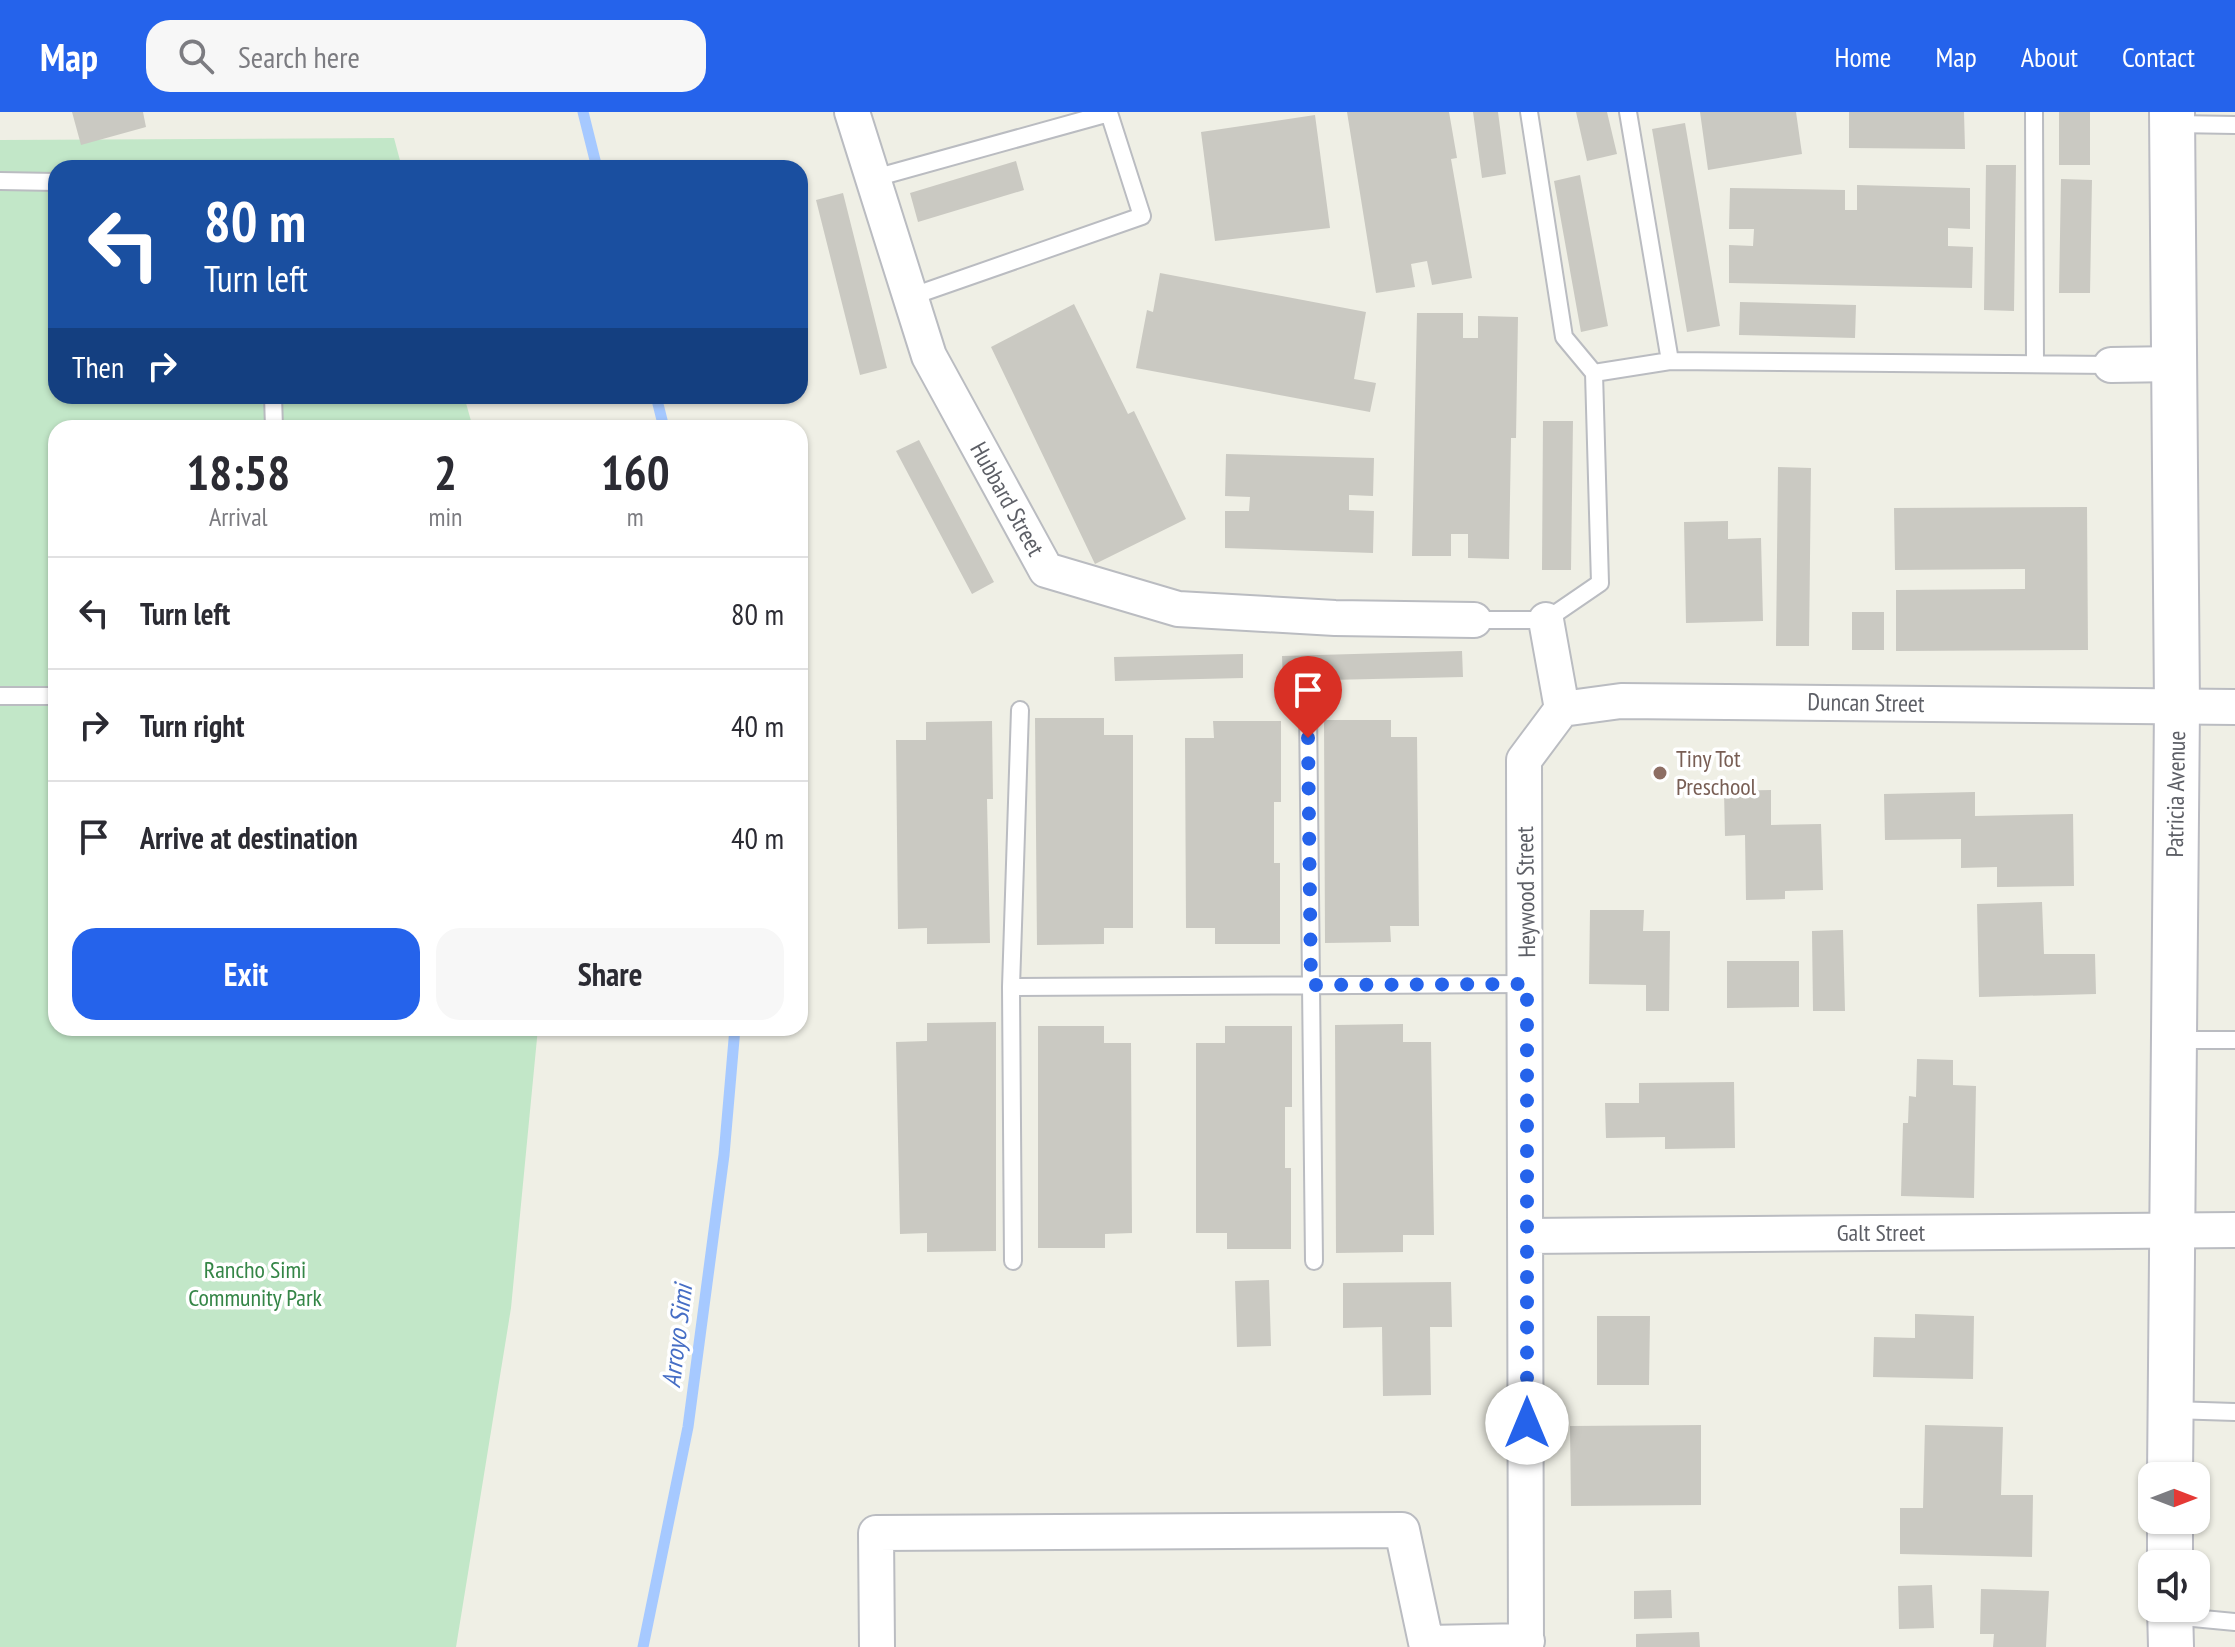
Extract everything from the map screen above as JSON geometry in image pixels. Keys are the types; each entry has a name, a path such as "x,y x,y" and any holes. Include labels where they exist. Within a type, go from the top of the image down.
{"street":[{"name":"Hubbard Street","path":"852,112 929,356 1046,570 1178,609 1474,620"},
{"name":"Patricia Avenue","path":"2170,1462 2177,706 2172,118"},
{"path":"2111,365 2175,364"},
{"path":"1546,620 1562,709"},
{"name":"Duncan Street","path":"1562,709 1621,701 2235,707"},
{"name":"Heywood Street","path":"1526,1644 1527,984 1524,760 1562,709"},
{"name":"Galt Street","path":"1527,1236 2235,1230"},
{"path":"877,1647 876,1533 1402,1530 1428,1645 1526,1644"}],"lane":[{"path":"1474,620 1546,620 1600,583 1594,373 1564,337 1529,112"},
{"path":"1628,112 1670,361"},
{"path":"2034,112 2035,364"},
{"path":"871,179 1109,113 1142,216 910,297"},
{"path":"2172,118 2235,125"},
{"path":"0,181 48,182"},
{"path":"1594,373 1670,361 2111,365"},
{"path":"0,696 48,696"},
{"path":"1308,707 1314,1261"},
{"path":"1013,1261 1011,987 1020,710"},
{"path":"1011,987 1527,984"},
{"path":"2173,1040 2235,1040"},
{"path":"2170,1410 2235,1412"},
{"path":"2170,1624 2235,1622"}],"green space":[{"name":"Rancho Simi Community Park","path":"394,138 400,160 48,160 48,404 466,404 471,420 48,420 48,1036 537,1036 511,1308 456,1647 0,1647 0,140"}],"building":[{"path":"72,112 143,112 146,127 81,145"},
{"path":"1347,112 1449,112 1457,158 1451,159 1472,278 1432,285 1427,261 1411,264 1415,287 1376,293"},
{"path":"1473,112 1498,112 1506,174 1482,178"},
{"path":"1576,112 1607,112 1617,154 1587,161"},
{"path":"1700,112 1796,112 1802,154 1708,170"},
{"path":"1849,112 1964,112 1965,149 1849,148"},
{"path":"2059,112 2090,112 2090,165 2059,165"},
{"path":"1315,115 1330,228 1215,241 1201,132"},
{"path":"1685,123 1720,326 1687,332 1652,129"},
{"path":"1016,161 1024,190 918,222 910,193"},
{"path":"1986,165 2016,165 2014,311 1984,310"},
{"path":"1580,175 1608,326 1581,332 1554,181"},
{"path":"2061,179 2092,180 2090,293 2059,293"},
{"path":"1857,185 1970,188 1970,229 1948,228 1948,246 1973,247 1972,288 1729,283 1729,245 1753,246 1754,229 1729,229 1730,188 1845,190 1845,210 1857,210"},
{"path":"843,193 887,368 860,375 816,200"},
{"path":"1160,273 1366,312 1354,379 1376,383 1370,412 1136,368 1147,310 1153,312"},
{"path":"1740,302 1856,305 1855,338 1739,335"},
{"path":"1074,304 1128,414 1134,411 1186,519 1095,564 991,347"},
{"path":"1417,313 1463,313 1463,338 1478,338 1478,316 1518,317 1516,438 1511,438 1509,559 1468,558 1468,534 1451,534 1451,556 1412,556"},
{"path":"1543,421 1573,421 1571,570 1542,570"},
{"path":"919,440 994,582 972,594 896,451"},
{"path":"1226,454 1374,458 1373,496 1349,495 1349,510 1374,511 1373,553 1225,548 1225,511 1249,511 1250,497 1225,496"},
{"path":"1778,467 1811,468 1809,646 1776,646"},
{"path":"2087,507 2088,650 1896,651 1896,590 2025,589 2025,569 1895,570 1894,508"},
{"path":"1728,521 1728,539 1761,538 1763,621 1686,623 1684,522"},
{"path":"1852,612 1884,612 1884,650 1852,650"},
{"path":"1462,651 1463,677 1283,681 1282,656"},
{"path":"1243,654 1243,678 1115,681 1114,657"},
{"path":"1035,718 1104,718 1104,735 1133,735 1133,928 1104,928 1104,944 1037,945"},
{"path":"1324,720 1391,720 1391,737 1417,737 1419,926 1390,926 1391,942 1325,943"},
{"path":"992,721 993,799 987,799 990,943 927,944 927,928 898,929 896,740 926,740 926,722"},
{"path":"1213,721 1281,721 1281,802 1274,802 1274,863 1280,863 1280,944 1215,944 1215,928 1186,928 1185,738 1214,738"},
{"path":"1771,790 1771,825 1821,824 1823,890 1785,891 1785,899 1746,900 1745,835 1725,836 1724,791"},
{"path":"1975,792 1975,816 2073,814 2074,886 1997,887 1997,867 1961,868 1961,839 1885,840 1884,794"},
{"path":"2042,902 2044,954 2095,954 2096,994 1979,997 1977,904"},
{"path":"1590,910 1644,910 1643,931 1670,931 1669,1011 1646,1011 1646,985 1589,984"},
{"path":"1843,930 1845,1011 1813,1011 1812,931"},
{"path":"1727,961 1799,961 1799,1007 1727,1008"},
{"path":"996,1022 996,1251 927,1252 927,1233 900,1234 896,1042 927,1041 927,1023"},
{"path":"1403,1024 1403,1042 1431,1042 1434,1235 1403,1235 1403,1252 1336,1253 1335,1025"},
{"path":"1038,1026 1104,1026 1104,1043 1131,1043 1132,1233 1105,1234 1105,1248 1038,1248"},
{"path":"1225,1026 1292,1026 1292,1107 1285,1107 1285,1168 1291,1168 1291,1249 1227,1249 1227,1233 1196,1233 1196,1043 1225,1043"},
{"path":"1917,1059 1953,1060 1953,1085 1976,1086 1974,1198 1901,1196 1903,1123 1908,1123 1909,1096 1916,1097"},
{"path":"1734,1082 1735,1148 1665,1149 1665,1137 1606,1138 1605,1103 1639,1103 1639,1083"},
{"path":"1269,1280 1271,1346 1237,1347 1235,1281"},
{"path":"1451,1282 1452,1327 1430,1327 1431,1395 1383,1396 1382,1327 1343,1328 1343,1283"},
{"path":"1915,1314 1974,1316 1973,1379 1873,1377 1874,1337 1915,1338"},
{"path":"1597,1316 1650,1316 1649,1385 1597,1385"},
{"path":"1701,1425 1701,1505 1571,1506 1570,1426"},
{"path":"1925,1425 2003,1427 2001,1495 2033,1495 2032,1557 1900,1554 1900,1508 1923,1508"},
{"path":"1932,1585 1934,1628 1899,1629 1898,1586"},
{"path":"1981,1589 2049,1591 2046,1647 1993,1647 1994,1634 1980,1634"},
{"path":"1671,1590 1672,1618 1634,1619 1634,1591"},
{"path":"1699,1632 1700,1647 1636,1647 1636,1634"}],"waterway":[{"name":"Arroyo Simi","path":"583,112 595,160"},
{"name":"Arroyo Simi","path":"658,404 662,420"},
{"name":"Arroyo Simi","path":"643,1647 688,1427 724,1155 734,1036"}],"place":[{"name":"Tiny Tot Preschool","path":"1660,773"}],"route":[{"path":"1308,738 1311,985 1527,984 1527,1423"}]}
